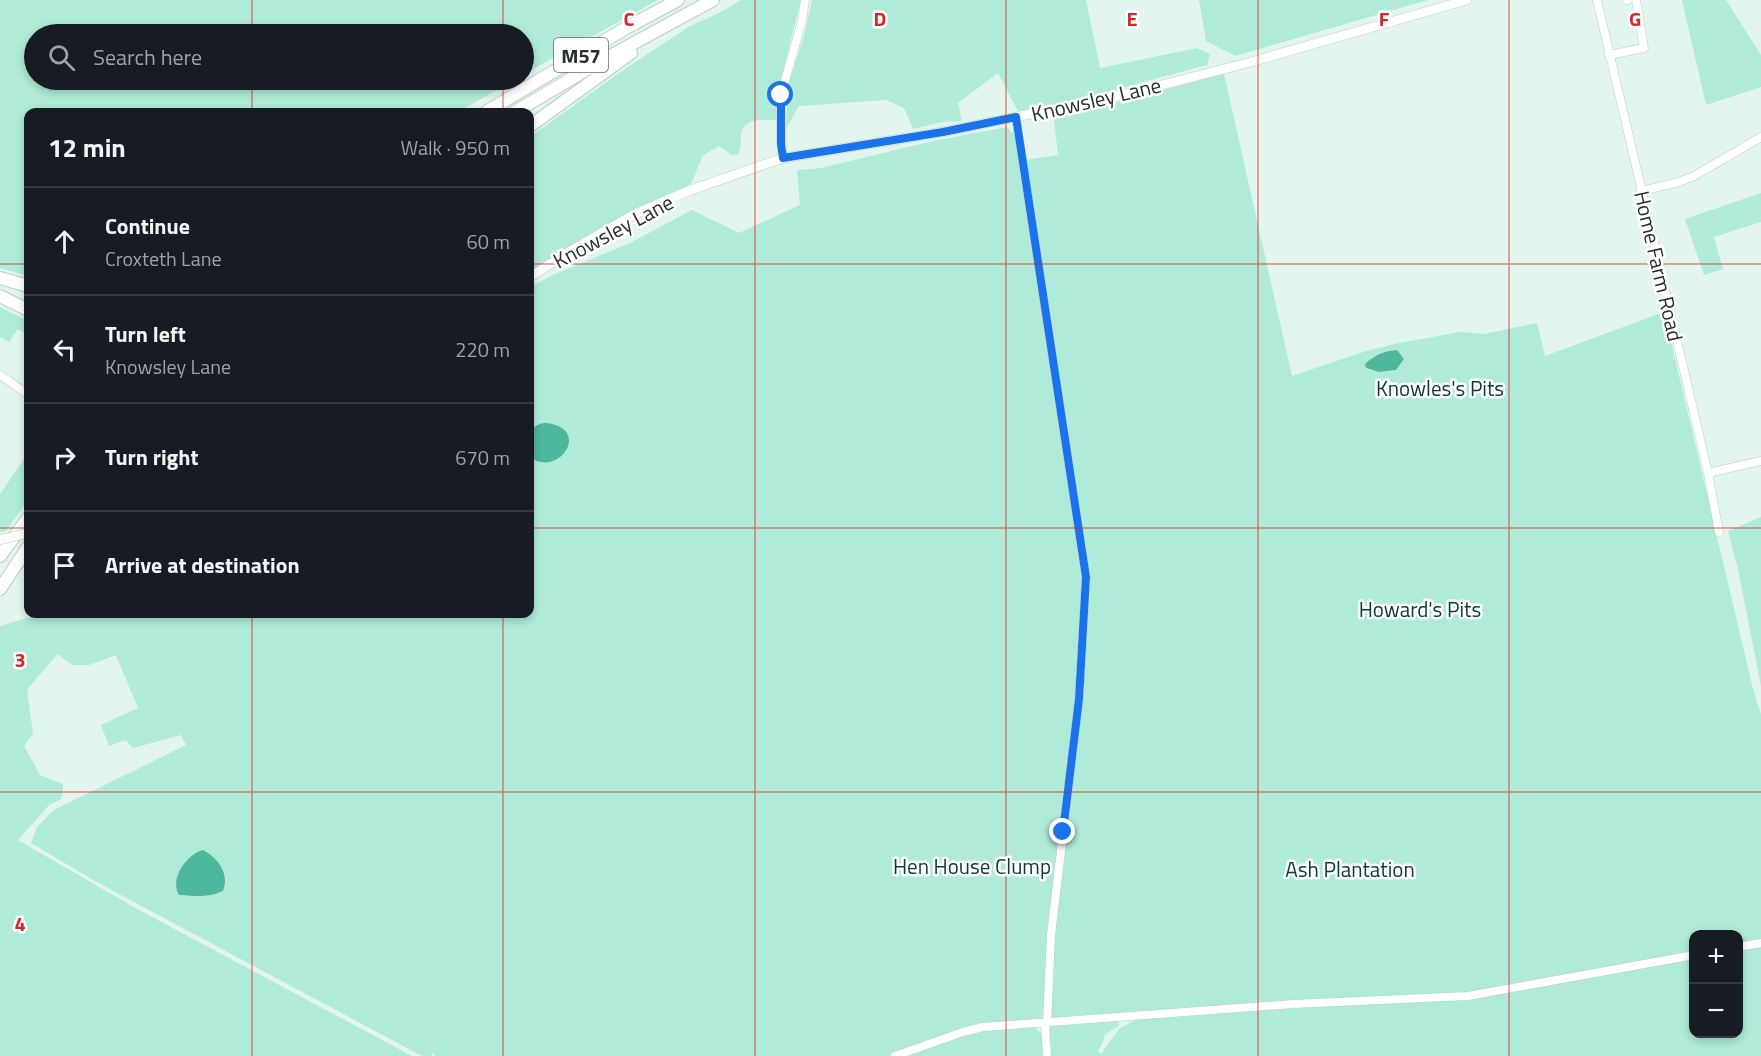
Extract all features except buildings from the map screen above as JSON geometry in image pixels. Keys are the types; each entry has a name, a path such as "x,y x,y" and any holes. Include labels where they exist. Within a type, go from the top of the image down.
{"highway":[{"name":"M57","path":"534,83 678,0"},
{"name":"M57","path":"522,108 713,0"},
{"name":"M57","path":"534,123 697,8"},
{"name":"M57","path":"493,108 523,90"},
{"path":"0,278 24,285"},
{"path":"0,296 24,308"},
{"path":"0,556 24,523"},
{"path":"0,589 24,553"}],"main road":[{"name":"Knowsley Lane","path":"534,275 634,214 691,190 783,158 943,132 1127,94 1251,62 1467,0"},
{"path":"0,540 24,534"}],"street":[{"path":"783,158 781,95 802,21 805,0"},
{"path":"1431,0 1434,10"},
{"name":"Home Farm Road","path":"1597,0 1708,473 1719,532"},
{"path":"1636,0 1646,58"},
{"path":"1609,55 1644,48"},
{"path":"1016,117 1086,577 1079,699 1051,935 1046,1023 1047,1056"},
{"path":"1641,191 1676,183 1694,176 1761,137"},
{"path":"0,375 24,393"},
{"path":"1708,473 1761,461"},
{"path":"1743,946 1761,943"},
{"path":"895,1056 975,1028 1293,1004 1468,996 1689,957"}],"green space":[{"path":"0,0 658,0 534,68 534,24 24,24 24,90 496,90 465,108 24,108 24,275 0,268"},
{"path":"741,0 801,0 776,98 776,120 760,120 745,125 738,154 732,155 719,146 703,155 691,184 608,225 534,270 534,134 619,73 690,26"},
{"path":"812,0 1086,0 1100,68 1197,48 1210,54 1207,65 1103,93 1020,112 998,73 958,103 962,121 943,122 913,129 904,108 887,100 799,106 786,129 788,86 805,33"},
{"path":"1199,0 1428,0 1235,56 1206,41"},
{"path":"1682,0 1726,0 1761,55 1761,87 1706,105"},
{"path":"1224,74 1292,376 1394,344 1460,332 1484,334 1537,323 1545,356 1664,312 1753,689 1761,714 1761,941 1743,944 1743,930 1689,930 1689,954 1472,993 1340,999 1293,1007 1286,1003 1098,1016 1098,1020 1119,1018 1119,1026 1105,1034 1098,1051 1101,1054 1119,1029 1137,1019 1469,999 1689,960 1689,1038 1743,1038 1743,950 1761,947 1761,1056 1050,1056 1050,1054 1048,1056 902,1056 986,1028 987,1023 963,1029 889,1056 435,1056 433,1053 431,1056 422,1056 93,880 31,843 37,827 54,810 186,745 181,735 133,748 126,740 109,746 101,725 138,708 116,655 89,665 72,665 58,654 27,689 33,734 24,746 40,775 63,784 63,791 61,799 49,805 18,840 139,910 412,1056 0,1056 0,626 27,618 534,618 534,285 630,243 692,210 739,233 800,205 797,170 821,168 933,141 1007,127 1011,132 1017,133 1059,403 1063,409 1025,160 1058,155 1054,119","holes":["1397,350 1404,359 1396,370 1373,371 1365,365 1376,356","1078,685 1082,686 1055,910 1049,1013 1052,1019 1060,1019 1060,1023 1046,1026 1047,1033 1042,1034 1034,1027 1019,1028 1015,1022 1042,1020 1045,1015 1050,926","203,851 222,867 225,878 223,891 207,896 180,895 177,882 181,868 197,853"]},
{"path":"1761,193 1761,222 1714,237 1723,269 1704,275 1685,219"},
{"path":"0,307 24,319 24,333 18,329 9,342 0,337"},
{"path":"24,459 24,506 6,531 0,532 0,494"},
{"path":"1761,517 1761,686 1738,569 1728,531"}],"shaded area":[{"path":"1397,350 1404,359 1396,370 1379,372 1366,368 1365,364 1376,356"},
{"path":"545,423 559,427 567,433 569,441 566,450 551,462 541,462 534,459 534,427"},
{"path":"203,850 218,862 224,872 223,891 207,896 179,895 176,882 181,868 191,856"}],"route":[{"path":"781,95 783,158 943,132 1016,117 1086,577 1079,699 1063,832"}],"park label":[{"name":"Knowles's Pits","path":"1440,388"},
{"name":"Howard's Pits","path":"1420,609"},
{"name":"Hen House Clump","path":"972,866"},
{"name":"Ash Plantation","path":"1350,869"}]}
